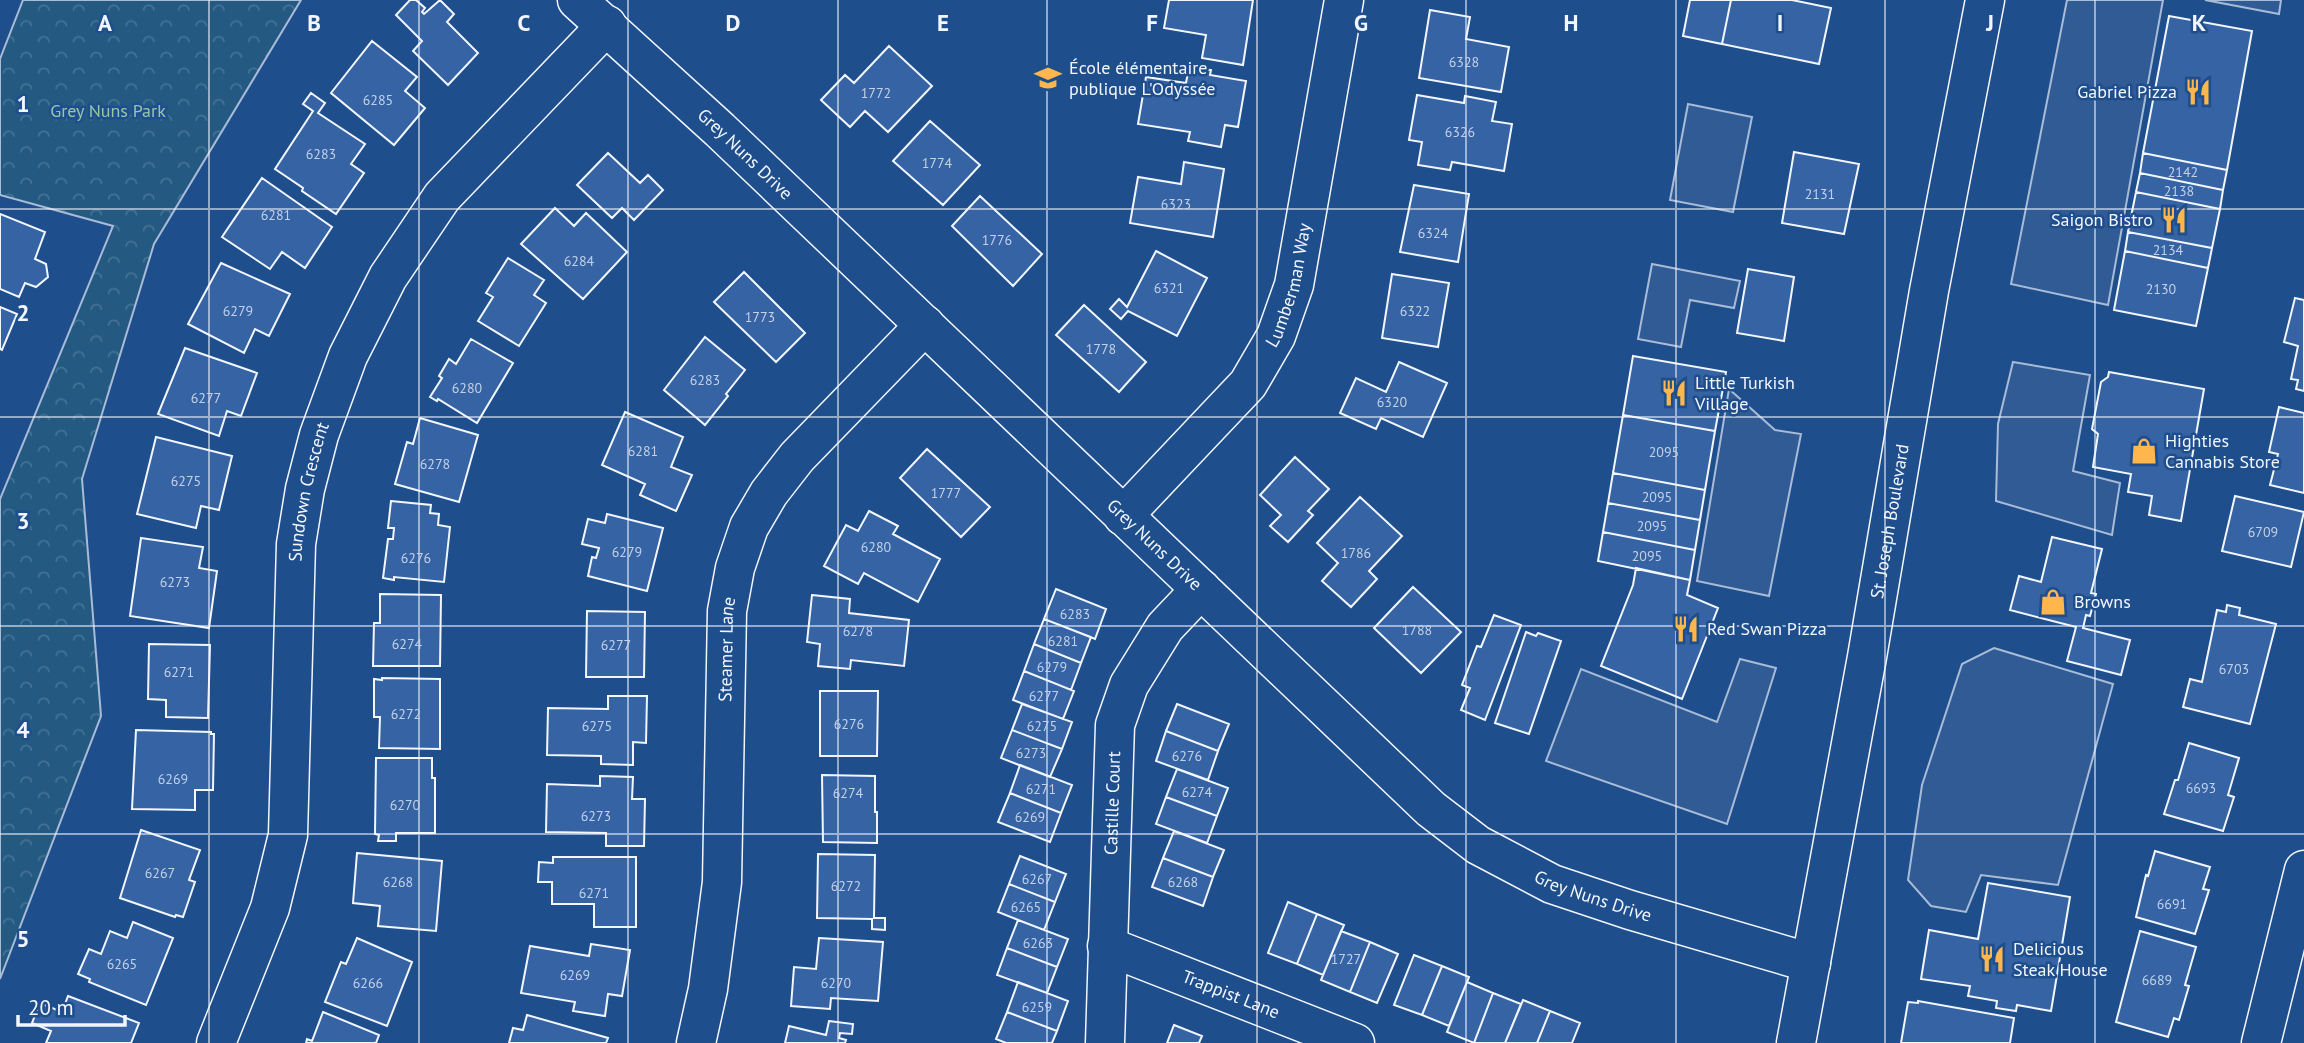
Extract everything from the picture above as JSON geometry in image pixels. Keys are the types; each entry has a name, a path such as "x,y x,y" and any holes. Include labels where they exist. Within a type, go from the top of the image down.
{"street":[{"name":"Grey Nuns Drive","path":"577,0 607,25 925,325 1431,809 1478,845 1552,884 1811,963"},
{"name":"Lumberman Way","path":"1123,516 1248,384 1276,335 1294,285 1344,0"},
{"name":"St. Joseph Boulevard","path":"1796,1043 1865,670 1929,291 1985,0"},
{"name":"Sundown Crescent","path":"216,1043 270,908 288,835 296,544 319,435 348,356 388,277 442,197 607,25"},
{"name":"Steamer Lane","path":"696,1043 708,989 722,882 727,611 735,568 749,527 769,493 790,466 925,325"},
{"name":"Castille Court","path":"1105,1043 1115,725 1129,685 1166,627 1201,589"},
{"path":"2261,1043 2304,870"},
{"name":"Trappist Lane","path":"1107,946 1355,1043"}],"green space":[{"name":"Grey Nuns Park","path":"23,0 301,0 154,244 82,479 101,716 0,979 0,499 113,226 0,195 0,59"}],"shaded area":[{"path":"2067,0 2163,0 2108,305 2011,284"},
{"path":"2205,0 2281,0 2279,14"},
{"path":"1688,104 1752,117 1733,212 1670,200"},
{"path":"1652,264 1740,281 1734,308 1690,300 1681,347 1638,339"},
{"path":"2013,362 2090,375 2073,471 2120,483 2112,535 1996,501 1998,424"},
{"path":"1729,389 1775,430 1801,434 1769,596 1697,581"},
{"path":"1994,648 2113,684 2058,885 1981,875 1966,912 1931,906 1908,880 1922,785 1962,664"},
{"path":"1740,659 1776,668 1727,824 1546,761 1581,669 1717,722"}],"building":[{"path":"410,0 416,0 425,8 422,12 424,14 440,0 454,14 447,22 478,53 448,85 413,51 422,41 396,15"},
{"path":"1169,0 1253,0 1243,65 1202,58 1206,35 1164,28"},
{"path":"1690,0 1731,0 1722,44 1683,36"},
{"path":"1731,0 1792,0 1831,8 1819,64 1722,44"},
{"path":"1430,10 1470,17 1466,39 1509,47 1501,92 1419,78"},
{"name":"Gabriel Pizza","path":"2169,16 2252,31 2227,170 2143,153"},
{"path":"372,41 417,77 405,91 425,108 394,145 331,93"},
{"path":"889,46 932,86 888,132 865,111 850,127 821,100 845,75 854,83"},
{"path":"1189,67 1211,70 1210,75 1246,81 1238,127 1225,125 1221,147 1188,141 1190,132 1138,124 1146,77 1186,83"},
{"path":"311,93 325,103 318,113 365,144 351,164 364,173 336,214 275,169 313,111 303,104"},
{"path":"1417,95 1464,103 1465,96 1496,102 1492,121 1512,124 1504,171 1452,162 1450,170 1418,165 1422,142 1409,140"},
{"path":"930,121 980,165 943,205 893,161"},
{"path":"1794,152 1859,164 1844,234 1782,223"},
{"path":"608,153 640,183 648,175 663,190 634,220 622,208 612,218 577,185"},
{"path":"2143,153 2227,170 2223,190 2140,173"},
{"path":"1184,162 1224,169 1213,237 1130,223 1138,177 1181,184"},
{"path":"2140,173 2223,190 2220,209 2136,192"},
{"path":"262,178 332,227 305,268 282,252 270,269 222,237"},
{"path":"1414,185 1469,194 1458,262 1400,252"},
{"name":"Saigon Bistro","path":"2136,192 2220,209 2212,248 2128,232"},
{"path":"980,196 1042,254 1013,286 952,226"},
{"path":"555,208 574,226 586,213 627,252 583,299 521,244"},
{"path":"0,214 45,232 35,259 46,264 48,277 36,287 25,283 19,297 0,289"},
{"path":"2128,232 2212,248 2208,268 2125,251"},
{"path":"1156,251 1207,278 1177,336 1128,311 1121,319 1110,309 1119,299 1127,307"},
{"path":"2125,251 2208,268 2196,326 2114,310"},
{"path":"508,258 544,280 534,295 546,303 519,346 478,321 493,297 486,293"},
{"path":"221,263 290,294 269,336 255,329 244,353 188,324"},
{"path":"1748,269 1794,277 1784,341 1737,333"},
{"path":"744,272 805,333 776,362 714,302"},
{"path":"1392,274 1449,283 1438,347 1382,338"},
{"path":"2295,298 2304,300 2304,391 2296,389 2298,380 2291,379 2298,346 2284,342"},
{"path":"1084,305 1146,362 1119,392 1056,335"},
{"path":"0,307 17,314 2,350 0,349"},
{"path":"705,337 745,370 705,425 664,390"},
{"path":"471,339 513,363 477,423 438,399 437,401 430,397 442,378 439,376 449,359 456,364"},
{"path":"185,348 257,373 241,416 227,411 219,436 158,414"},
{"name":"Little Turkish Village","path":"1633,356 1726,372 1715,431 1623,415"},
{"path":"1399,362 1447,383 1423,437 1381,418 1376,429 1340,413 1356,378 1386,392"},
{"name":"Highties Cannabis Store","path":"2109,372 2204,389 2181,521 2149,515 2152,496 2128,492 2131,474 2093,467 2098,434 2092,429 2101,382 2108,377"},
{"path":"2279,407 2304,413 2304,493 2270,485 2278,454 2269,452"},
{"path":"625,412 683,437 671,467 692,475 676,511 640,495 645,484 602,465"},
{"path":"1623,415 1715,431 1705,490 1613,473"},
{"path":"420,418 478,435 459,502 395,484 407,442 413,444"},
{"path":"156,437 232,456 219,510 201,506 196,528 137,514"},
{"path":"927,449 990,507 961,537 900,478"},
{"path":"1295,457 1329,489 1308,511 1313,515 1288,542 1270,526 1281,515 1260,495"},
{"path":"1613,473 1705,490 1700,520 1608,503"},
{"path":"2235,496 2304,512 2291,567 2222,551"},
{"path":"1360,497 1402,536 1369,571 1377,579 1351,607 1322,581 1338,563 1317,543"},
{"path":"391,501 431,505 430,513 439,514 438,525 450,527 444,582 383,578 388,539 393,539 394,528 388,528"},
{"path":"1608,503 1700,520 1695,550 1603,532"},
{"path":"869,511 898,526 893,534 940,559 918,602 864,573 858,584 824,566 846,525 858,531"},
{"path":"607,514 663,528 647,591 588,576 592,557 596,558 599,548 582,544 588,519 605,523"},
{"path":"1603,532 1695,550 1690,580 1598,561"},
{"name":"Browns","path":"2052,537 2102,549 2091,593 2096,594 2090,616 2086,615 2083,628 2130,640 2121,675 2067,661 2076,627 2010,610 2019,576 2041,582"},
{"path":"141,538 203,547 199,568 217,571 209,628 130,616"},
{"path":"1636,568 1690,580 1687,595 1718,608 1682,699 1601,666 1633,585"},
{"path":"1413,587 1461,632 1421,673 1374,628"},
{"path":"1056,589 1106,609 1095,639 1044,619"},
{"path":"380,594 441,595 440,666 373,666 374,623 380,623"},
{"path":"812,595 850,599 849,613 909,620 904,666 851,660 850,669 818,666 820,644 807,642"},
{"path":"2227,605 2240,608 2239,615 2276,624 2250,724 2183,707 2190,679 2202,682 2217,610 2226,612"},
{"path":"587,611 645,612 644,677 586,677"},
{"path":"1494,615 1521,625 1485,720 1461,710 1470,688 1462,685 1477,646 1481,647"},
{"path":"1044,619 1091,637 1081,663 1034,644"},
{"path":"1526,632 1561,641 1529,734 1495,723"},
{"path":"149,644 210,645 208,718 166,717 166,700 148,699"},
{"path":"1034,644 1081,663 1071,690 1024,671"},
{"path":"1024,671 1074,691 1063,719 1013,700"},
{"path":"374,679 440,679 440,749 379,748 380,717 374,717"},
{"path":"820,691 878,691 877,756 820,756"},
{"path":"608,696 647,696 646,743 633,742 633,765 601,764 601,756 547,755 548,708 608,709"},
{"path":"1022,704 1072,722 1062,749 1012,730"},
{"path":"1177,704 1229,724 1218,751 1166,731"},
{"path":"136,730 214,734 213,790 195,790 195,810 132,809"},
{"path":"1012,730 1062,749 1050,777 1001,758"},
{"path":"1166,731 1218,751 1208,780 1156,761"},
{"path":"2189,743 2239,758 2228,795 2234,797 2223,831 2164,814"},
{"path":"376,758 432,758 432,778 435,778 435,833 396,833 396,841 378,841 379,835 375,834"},
{"path":"1020,765 1072,785 1061,813 1010,793"},
{"path":"1177,769 1228,788 1217,816 1166,797"},
{"path":"822,775 875,776 877,843 823,842"},
{"path":"600,776 633,777 632,799 645,799 644,846 606,846 606,833 546,832 547,784 600,786"},
{"path":"1010,793 1061,813 1050,842 998,822"},
{"path":"1166,797 1217,816 1207,843 1156,824"},
{"path":"141,830 200,850 189,880 195,882 183,917 175,917 120,898"},
{"path":"1174,831 1224,850 1213,877 1163,858"},
{"path":"2155,851 2210,867 2203,889 2209,890 2195,934 2136,917"},
{"path":"357,853 442,861 436,931 378,926 380,906 353,903"},
{"path":"818,854 875,855 874,918 885,918 885,930 872,929 872,919 817,918"},
{"path":"1020,856 1066,874 1055,902 1009,884"},
{"path":"553,857 636,857 636,927 594,927 594,904 552,904 552,882 538,882 539,862 553,863"},
{"path":"1163,858 1213,877 1203,906 1152,887"},
{"name":"Delicious Steak House","path":"1988,883 2070,897 2051,1011 2017,1005 2016,1011 1996,1008 1997,1001 1968,996 1970,986 1921,979 1929,930 1978,939"},
{"path":"1009,884 1055,902 1044,930 998,912"},
{"path":"1288,902 1317,914 1297,964 1268,953"},
{"path":"1317,914 1344,925 1323,975 1297,964"},
{"path":"1018,920 1068,939 1057,967 1007,948"},
{"path":"133,922 173,938 146,1005 89,982 90,979 78,974 89,949 101,954 110,931 127,938"},
{"path":"1341,931 1370,942 1350,992 1321,980"},
{"path":"2140,931 2196,947 2179,1020 2174,1018 2168,1037 2116,1022"},
{"path":"357,938 412,962 387,1026 325,1002 341,962 346,964"},
{"path":"819,938 883,942 878,1001 831,998 830,1009 791,1006 794,967 816,969"},
{"path":"1370,942 1398,954 1377,1003 1350,992"},
{"path":"591,944 630,950 622,996 608,994 605,1016 573,1011 575,1002 521,993 530,946 589,956"},
{"path":"1007,948 1057,967 1047,993 997,975"},
{"path":"1414,955 1442,966 1422,1015 1394,1005"},
{"path":"1442,966 1469,977 1449,1026 1422,1015"},
{"path":"1018,982 1068,1001 1057,1031 1007,1012"},
{"path":"1467,982 1493,993 1474,1043 1447,1032"},
{"path":"1493,993 1521,1004 1505,1043 1474,1043"},
{"path":"68,996 139,1023 131,1043 46,1043 51,1031 32,1023 40,1003 62,1012"},
{"path":"1523,1000 1550,1011 1537,1043 1505,1043"},
{"path":"1918,1001 2014,1018 2010,1043 1901,1043 1908,1002"},
{"path":"1550,1011 1580,1023 1572,1043 1537,1043"},
{"path":"323,1012 379,1035 376,1043 306,1043 307,1039 312,1041"},
{"path":"1007,1012 1057,1031 1052,1043 1006,1043 996,1039"},
{"path":"527,1015 608,1038 606,1043 509,1043 513,1028 523,1030"},
{"path":"829,1021 853,1024 852,1034 840,1033 839,1038 846,1040 845,1043 785,1043 789,1026 826,1035"},
{"path":"1174,1025 1202,1036 1199,1043 1167,1043"}],"place":[{"name":"École élémentaire publique L'Odyssée","path":"1048,78"},
{"name":"Gabriel Pizza","path":"2198,92"},
{"name":"Saigon Bistro","path":"2174,220"},
{"name":"Little Turkish Village","path":"1674,393"},
{"name":"Highties Cannabis Store","path":"2144,451"},
{"name":"Browns","path":"2053,602"},
{"name":"Red Swan Pizza","path":"1686,629"},
{"name":"Delicious Steak House","path":"1992,959"}]}
